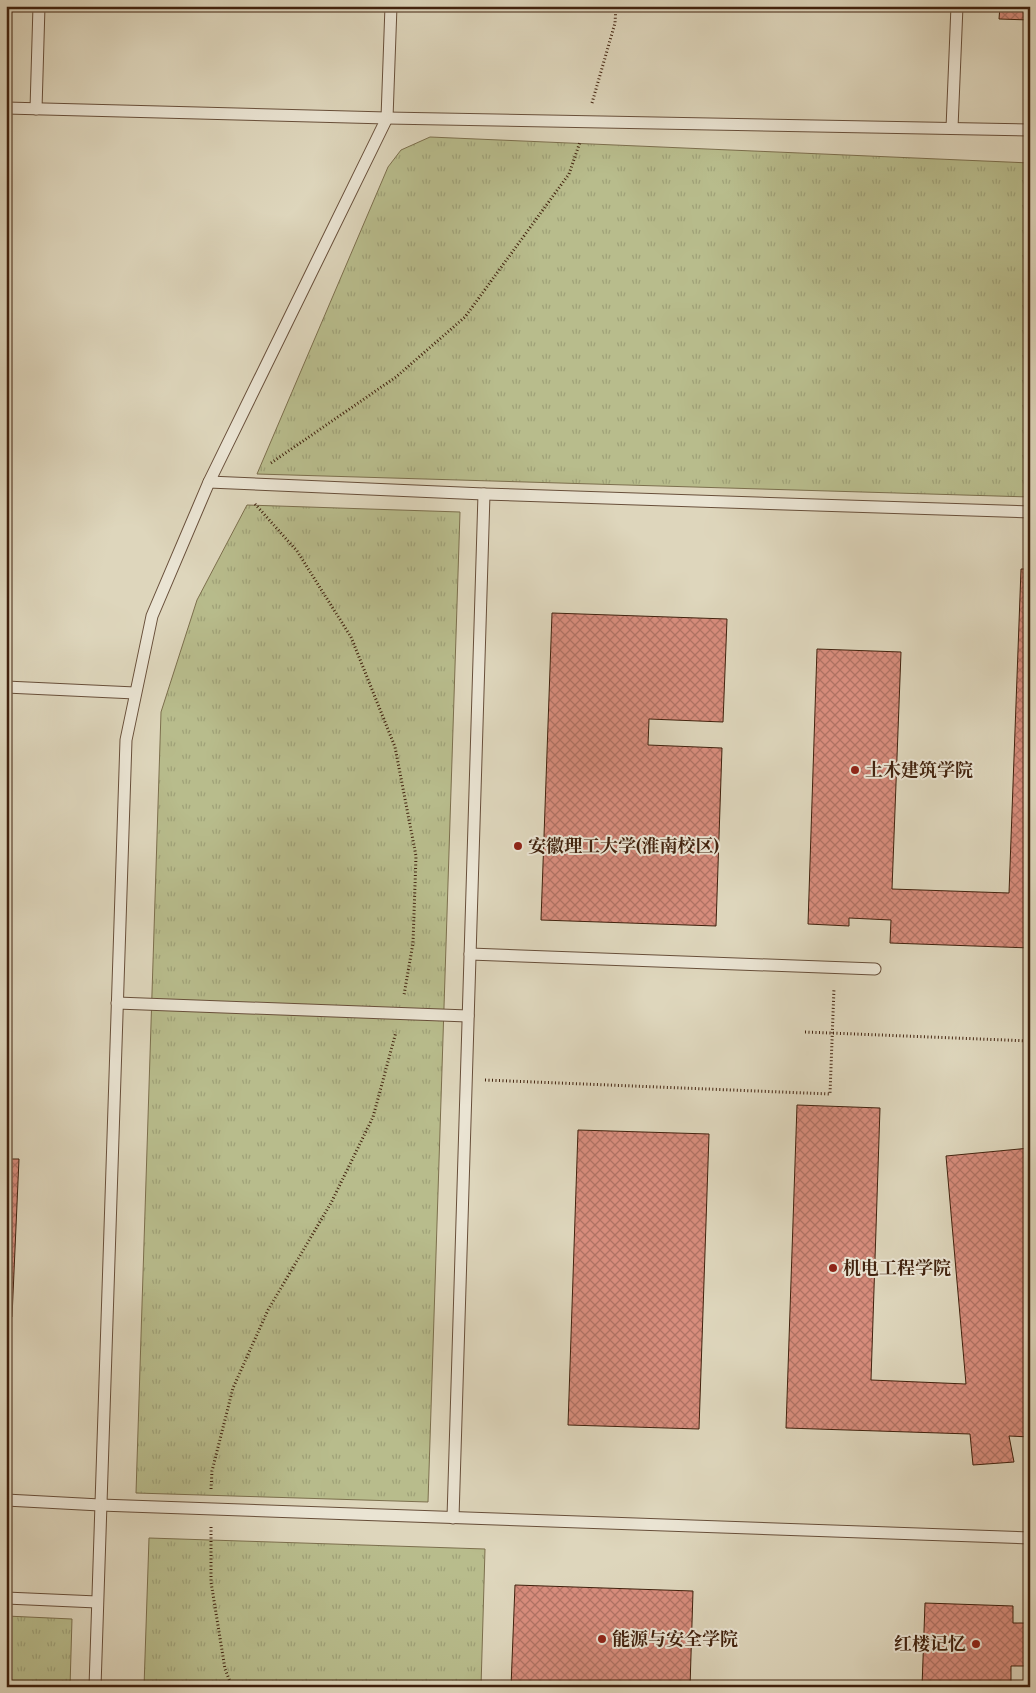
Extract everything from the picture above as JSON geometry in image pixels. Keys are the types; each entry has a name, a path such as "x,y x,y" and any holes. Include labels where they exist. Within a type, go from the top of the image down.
{"lane":[{"path":"36,109 39,6"},
{"path":"95,1687 126,740 152,616 209,482 387,118 391,6"},
{"path":"952,128 957,6"},
{"path":"6,108 387,118 1030,130"},
{"path":"209,482 484,494 1030,512"},
{"path":"453,1518 484,494"},
{"path":"6,687 135,694"},
{"path":"470,954 874,968"},
{"path":"117,1003 468,1016"},
{"path":"6,1500 100,1505 1030,1538"},
{"path":"6,1598 97,1602"}],"path":[{"path":"232,1687 225,1669 210,1582 212,1471 233,1388 268,1310 330,1203 373,1118 401,1014 413,943 416,856 395,747 351,636 297,551 239,483 396,377 465,317 569,174 587,122 615,23 616,6"},
{"path":"466,1080 830,1094 835,967"},
{"path":"805,1032 1030,1041"}],"green space":[{"path":"430,137 1030,163 1030,497 257,474 388,167 401,150"},
{"path":"247,505 460,512 428,1502 136,1493 161,712 197,600"},
{"path":"149,1538 485,1549 481,1687 144,1687"},
{"path":"6,1616 72,1619 70,1687 6,1687"}],"building":[{"path":"1000,6 1030,6 1030,20 999,19"},
{"name":"土木建筑学院","path":"1021,569 1030,569 1030,948 890,943 891,920 849,918 849,926 808,924 817,649 901,652 892,889 1009,893"},
{"path":"552,613 727,619 723,722 649,719 648,745 722,748 716,926 541,920"},
{"name":"机电工程学院","path":"797,1105 880,1108 871,1380 966,1384 946,1156 1030,1148 1030,1437 1009,1436 1014,1462 973,1465 970,1434 786,1428"},
{"path":"578,1130 709,1134 699,1429 568,1425"},
{"path":"6,1159 19,1159 12,1317 6,1316"},
{"name":"能源与安全学院","path":"515,1585 693,1591 690,1687 511,1687"},
{"name":"红楼记忆","path":"925,1603 1013,1606 1013,1623 1030,1623 1030,1666 1011,1666 1011,1687 922,1687"}],"place":[{"name":"土木建筑学院","path":"855,770"},
{"name":"安徽理工大学(淮南校区)","path":"518,846"},
{"name":"机电工程学院","path":"833,1268"},
{"name":"能源与安全学院","path":"602,1639"},
{"name":"红楼记忆","path":"976,1644"}]}
